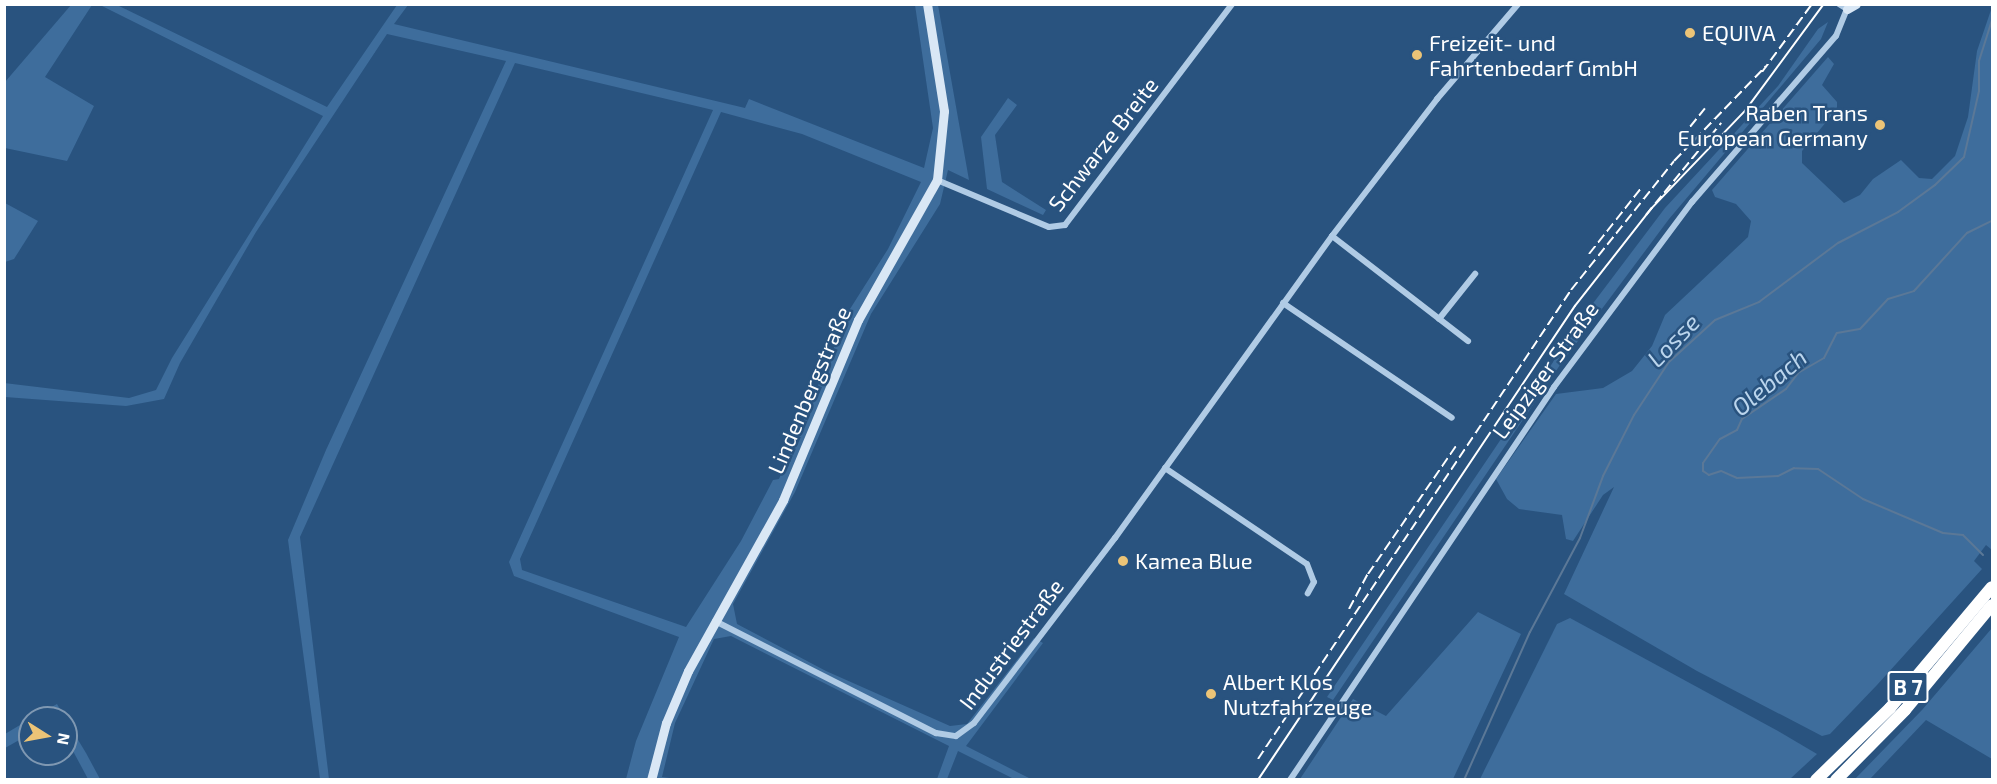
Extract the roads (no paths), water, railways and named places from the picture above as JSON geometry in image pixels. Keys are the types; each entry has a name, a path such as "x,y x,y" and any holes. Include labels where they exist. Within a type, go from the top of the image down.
{"highway":[{"name":"B 7","path":"1816,780 1890,708 1992,587"},
{"name":"B 7","path":"1836,780 1905,710 1992,605"}],"main road":[{"name":"Lindenbergstraße","path":"651,780 675,698 783,500 858,320 937,180 944,111 927,4"}],"street":[{"name":"Schwarze Breite","path":"937,180 1049,227 1065,225 1232,4"},
{"name":"Industriestraße","path":"715,621 936,733 956,736 974,723 1165,468 1332,236 1437,99 1518,4"},
{"name":"Leipziger Straße","path":"1290,780 1554,387 1692,202 1836,36 1847,6"},
{"path":"1332,236 1468,341"},
{"path":"1439,319 1475,274"},
{"path":"1283,303 1452,418"},
{"path":"1165,468 1307,564 1314,582 1308,593"}],"waterway":[{"name":"Losse","path":"1464,780 1530,632 1580,538 1603,476 1634,415 1669,362 1715,320 1759,302 1838,243 1898,212 1935,185 1964,157 1979,91 1979,61 1992,20"},
{"name":"Olebach","path":"1983,555 1963,535 1943,533 1863,499 1818,469 1794,468 1778,476 1737,478 1721,471 1709,475 1703,471 1703,463 1720,439 1737,430 1742,419 1786,389 1798,373 1824,358 1837,333 1860,329 1888,299 1914,291 1967,233 1992,221"}],"tram line":[{"path":"1258,780 1575,306 1651,209 1745,111 1824,4"}],"railway":[{"path":"1762,72 1812,4"},
{"path":"1258,759 1571,290 1674,161 1766,66"},
{"path":"1681,138 1705,108"},
{"path":"1646,215 1721,123"},
{"path":"1589,254 1642,187"},
{"path":"1349,609 1368,574 1456,446"}],"place":[{"name":"EQUIVA","path":"1690,33"},
{"name":"Freizeit- und Fahrtenbedarf GmbH","path":"1417,55"},
{"name":"Raben Trans European Germany","path":"1880,125"},
{"name":"Kamea Blue","path":"1123,561"},
{"name":"Albert Klos Nutzfahrzeuge","path":"1211,694"}]}
